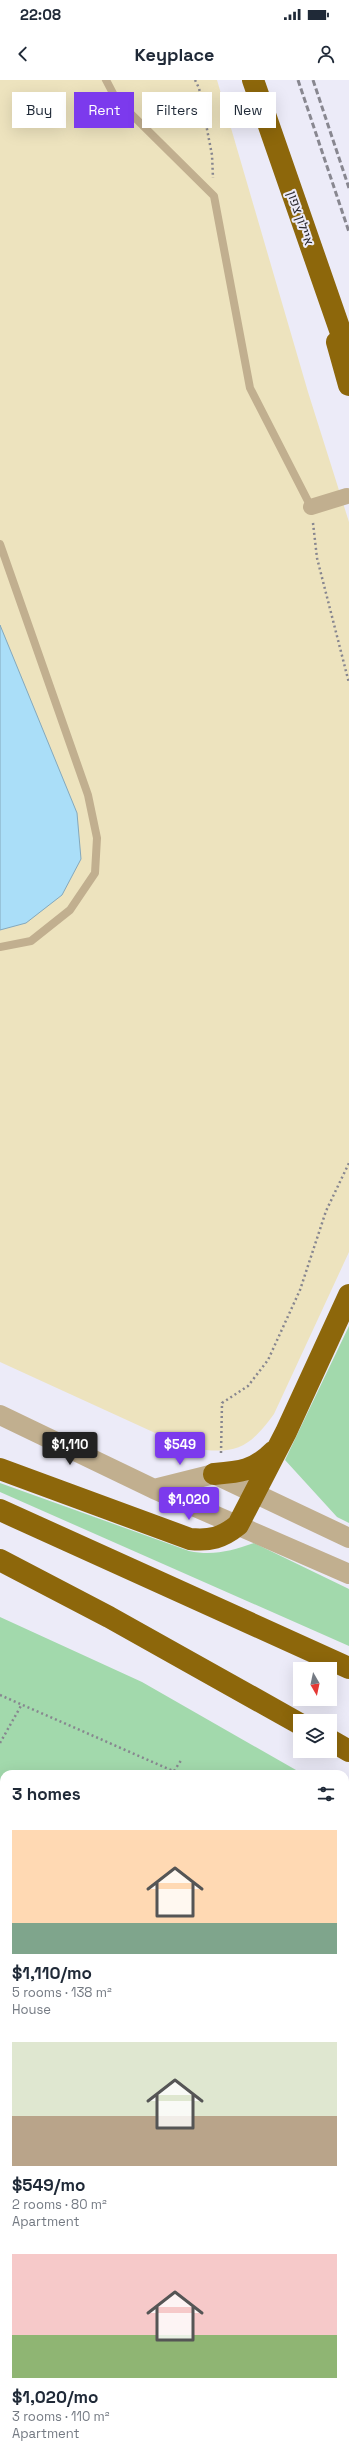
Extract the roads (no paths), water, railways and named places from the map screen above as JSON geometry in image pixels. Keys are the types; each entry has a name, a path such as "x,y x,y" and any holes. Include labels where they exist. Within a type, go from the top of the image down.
{"highway":[{"name":"איילון צפון","path":"253,80 349,356"},
{"path":"305,229 349,385"},
{"path":"0,1469 190,1539 215,1539 226,1535 238,1525 277,1449 349,1295"},
{"path":"214,1474 241,1472 261,1464 277,1449"},
{"path":"0,1510 349,1668"},
{"path":"0,1560 109,1617 293,1720"},
{"path":"337,1744 349,1751"}],"street":[{"path":"311,507 347,496"},
{"path":"0,1415 154,1488 349,1574"},
{"path":"154,1488 214,1474 349,1538"}],"lane":[{"path":"106,80 116,99 214,196 250,388 311,507"},
{"path":"0,544 88,795 97,838 95,873 70,910 31,941 0,947"}],"water":[{"path":"0,625 77,813 81,859 62,895 26,923 0,930"}],"railway":[{"path":"298,80 349,232"},
{"path":"313,80 349,188"}]}
